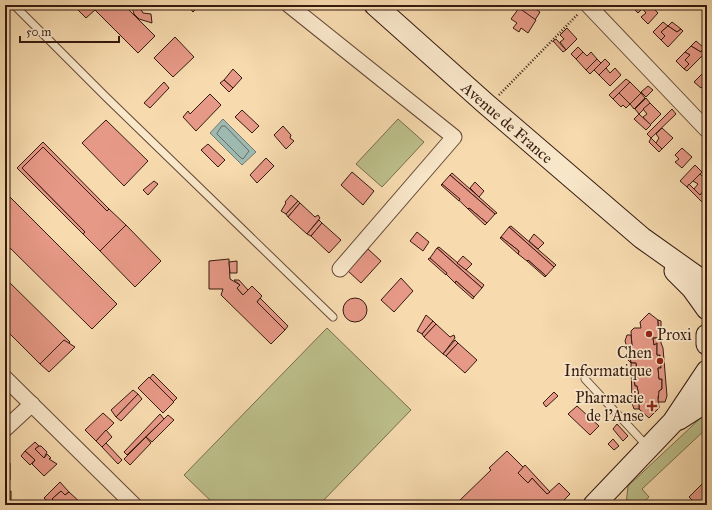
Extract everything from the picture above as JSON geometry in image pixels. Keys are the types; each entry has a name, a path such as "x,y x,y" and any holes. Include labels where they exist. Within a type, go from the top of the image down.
{"main road":[{"name":"Avenue de France","path":"375,5 492,109 642,238 692,288 707,309"},
{"name":"Avenue de France","path":"642,238 697,277 707,281"},
{"path":"707,335 707,344"},
{"path":"600,504 648,448 673,422 707,371"},
{"path":"673,422 707,401"}],"street":[{"path":"289,5 454,137 340,269"},
{"path":"588,5 707,130"},
{"path":"5,378 134,505"},
{"path":"5,429 32,404"}],"lane":[{"path":"14,5 106,97 333,317"},
{"path":"585,379 648,448"}],"path":[{"path":"494,99 570,20 588,5"}],"green space":[{"path":"398,119 424,142 382,187 356,164"},
{"path":"327,328 411,410 319,505 215,505 184,475"},
{"path":"707,412 707,428 642,489 649,497 640,505 626,505 628,486"}],"water":[{"path":"223,119 256,152 242,165 210,133"}],"building":[{"path":"73,5 124,5 155,36 138,53 95,10 86,18"},
{"path":"187,5 200,5 193,12"},
{"path":"521,5 530,5 540,12 535,20 519,9"},
{"path":"637,5 646,5 638,13 633,8"},
{"path":"646,5 650,5 658,13 648,24 641,17 646,13 642,8"},
{"path":"139,6 143,13 151,14 152,23 139,19 134,14 132,7"},
{"path":"519,8 536,20 528,33 521,28 519,32 513,28 517,23 511,19"},
{"path":"663,22 668,26 661,32 665,36 661,40 653,32"},
{"path":"672,22 681,29 677,32 668,26"},
{"path":"668,26 677,32 681,29 683,31 668,47 661,40 665,36 661,32"},
{"path":"567,28 577,39 566,50 560,42 564,39 560,35"},
{"path":"175,37 194,57 173,77 154,58"},
{"path":"556,39 566,50 563,52 553,41"},
{"path":"696,41 704,48 701,52 691,46"},
{"path":"691,46 701,52 704,48 707,51 687,71 684,69 689,64 685,60 690,55 685,52"},
{"path":"578,47 583,52 576,59 571,54"},
{"path":"583,52 587,56 591,52 597,59 586,70 576,59"},
{"path":"685,52 690,55 685,60 689,64 684,69 676,61"},
{"path":"597,59 601,63 590,74 586,70"},
{"path":"605,59 610,64 599,75 594,70"},
{"path":"606,68 610,73 615,68 621,75 610,86 599,75"},
{"path":"233,69 242,78 233,88 224,80"},
{"path":"705,71 707,74 707,87 705,85 701,88 694,82"},
{"path":"626,79 630,82 613,99 609,95"},
{"path":"224,80 233,88 229,92 220,83"},
{"path":"164,82 169,88 150,108 144,103"},
{"path":"630,82 641,93 630,104 619,93"},
{"path":"648,86 653,90 646,97 641,92"},
{"path":"619,93 630,104 626,108 623,105 621,107 613,99"},
{"path":"641,93 645,98 634,109 630,104"},
{"path":"210,94 221,105 196,131 183,117 188,111 190,114"},
{"path":"646,98 650,103 639,114 635,109"},
{"path":"650,103 661,114 650,125 643,117 647,114 643,109"},
{"path":"672,109 676,114 651,138 647,134"},
{"path":"242,110 259,126 252,133 235,117"},
{"path":"639,114 651,125 646,130 634,119"},
{"path":"106,120 148,161 124,186 82,143"},
{"path":"283,126 291,135 290,138 294,141 286,149 274,135"},
{"path":"662,128 673,138 662,149 656,143 659,138 656,134"},
{"path":"651,138 662,149 659,152 649,142"},
{"path":"43,142 109,209 107,211 43,147 22,168 85,232 83,234 17,168"},
{"path":"208,144 225,160 218,167 201,150"},
{"path":"43,147 107,211 109,209 126,225 100,251 83,234 85,232 22,168"},
{"path":"682,148 692,157 682,168 675,162 679,159 675,155"},
{"path":"266,158 274,166 257,183 250,175"},
{"path":"695,165 702,172 687,187 680,181"},
{"path":"352,172 374,191 363,205 341,185"},
{"path":"452,173 497,213 495,214 450,175"},
{"path":"700,174 707,181 707,187 700,195 694,189 698,184 693,181"},
{"path":"450,175 495,214 487,223 469,208 468,209 442,184"},
{"path":"154,181 158,184 148,195 143,190"},
{"path":"475,182 484,191 479,197 470,188"},
{"path":"442,184 460,199 459,201 441,185"},
{"path":"689,184 700,195 707,187 707,197 702,202 687,187"},
{"path":"5,192 117,304 92,329 5,243"},
{"path":"291,195 298,201 286,214 281,211 286,203 285,202"},
{"path":"298,201 300,203 288,217 286,214"},
{"path":"300,203 315,217 318,215 320,218 307,234 288,217"},
{"path":"469,208 487,223 485,225 468,209"},
{"path":"319,220 322,223 311,236 307,234"},
{"path":"322,223 341,240 329,253 311,236"},
{"path":"126,225 161,261 135,287 100,251"},
{"path":"511,226 556,265 554,267 509,227"},
{"path":"509,227 554,267 546,276 528,260 527,261 518,254 519,251 501,237"},
{"path":"417,232 429,242 423,251 410,241"},
{"path":"534,234 544,243 538,249 529,241"},
{"path":"501,237 519,251 518,254 500,238"},
{"path":"439,247 484,285 482,288 437,248"},
{"path":"437,248 482,288 474,297 456,281 455,283 430,258"},
{"path":"368,249 381,261 361,283 348,271"},
{"path":"463,256 472,264 466,270 457,263"},
{"path":"430,258 447,273 446,275 428,259"},
{"path":"229,259 230,279 240,285 237,288 243,295 252,286 262,296 257,302 285,330 271,344 221,295 223,289 209,289 209,261"},
{"path":"528,260 546,276 545,277 527,261"},
{"path":"237,261 237,273 230,273 229,262"},
{"path":"5,278 70,342 68,344 64,340 40,364 5,329"},
{"path":"401,278 413,291 394,312 381,300"},
{"path":"234,280 239,280 248,290 243,295 237,288 240,285"},
{"path":"456,281 474,297 473,299 455,283"},
{"path":"260,298 288,326 285,330 257,302"},
{"path":"355,298 364,301 367,310 364,319 355,322 346,319 343,310 346,301"},
{"path":"649,313 658,320 659,338 653,338 654,345 657,343 657,355 660,355 661,368 658,368 659,379 662,379 662,389 659,391 660,396 658,396 659,408 649,418 639,409 639,403 636,403 636,397 639,397 634,380 637,380 636,363 631,363 630,357 636,356 636,352 628,352 627,347 632,346 631,331 634,328 641,328 640,322"},
{"path":"426,315 433,321 422,334 417,331"},
{"path":"658,320 661,321 661,343 663,348 667,396 665,402 658,402 659,391 662,389 662,379 659,379 658,368 661,368 660,355 657,355 657,343 654,345 653,338 659,338"},
{"path":"433,321 436,324 424,337 422,334"},
{"path":"436,324 450,337 454,335 455,338 443,354 424,337"},
{"path":"627,335 631,335 632,346 627,347 625,341"},
{"path":"64,340 75,347 49,372 40,364"},
{"path":"455,340 458,343 446,356 443,354"},
{"path":"458,343 477,360 465,373 446,356"},
{"path":"632,352 636,352 636,356 630,357 631,363 628,360"},
{"path":"631,363 636,363 637,380 634,380 639,397 636,397 636,403 639,403 639,409 634,409 632,403"},
{"path":"153,374 177,398 173,402 149,379"},
{"path":"149,377 174,402 163,413 138,388"},
{"path":"133,390 138,394 116,417 111,410"},
{"path":"554,392 558,396 546,407 543,403"},
{"path":"138,394 142,399 121,421 116,417"},
{"path":"577,406 599,426 590,435 568,414"},
{"path":"103,413 114,423 96,441 85,430"},
{"path":"160,414 164,419 127,455 124,452"},
{"path":"168,415 174,420 152,442 146,437"},
{"path":"617,424 628,436 623,441 613,429"},
{"path":"106,430 112,437 102,447 96,441"},
{"path":"146,437 151,443 130,465 124,459"},
{"path":"613,439 619,446 614,450 608,444"},
{"path":"35,442 39,446 35,449 44,458 47,454 51,458 49,459 57,464 44,476 32,464 35,460 25,451"},
{"path":"106,443 122,460 118,464 102,447"},
{"path":"39,446 47,452 44,458 35,449"},
{"path":"25,451 35,460 30,465 21,456"},
{"path":"507,451 524,468 518,473 528,483 532,478 547,494 559,483 570,494 559,505 453,505 456,504 491,470 489,468"},
{"path":"5,460 8,460 8,464 10,463 10,480 5,481"},
{"path":"525,465 550,492 547,494 532,478 528,483 518,473"},
{"path":"707,479 707,505 697,505 689,497"},
{"path":"60,482 69,492 65,495 61,491 52,499 58,505 52,505 44,498"},
{"path":"11,491 11,505 5,505 5,492"},
{"path":"61,491 65,495 69,492 82,504 58,505 52,499"}],"place":[{"name":"Proxi","path":"649,334"},
{"name":"Chen Informatique","path":"660,361"},
{"name":"Pharmacie de l'Anse","path":"652,406"}]}
